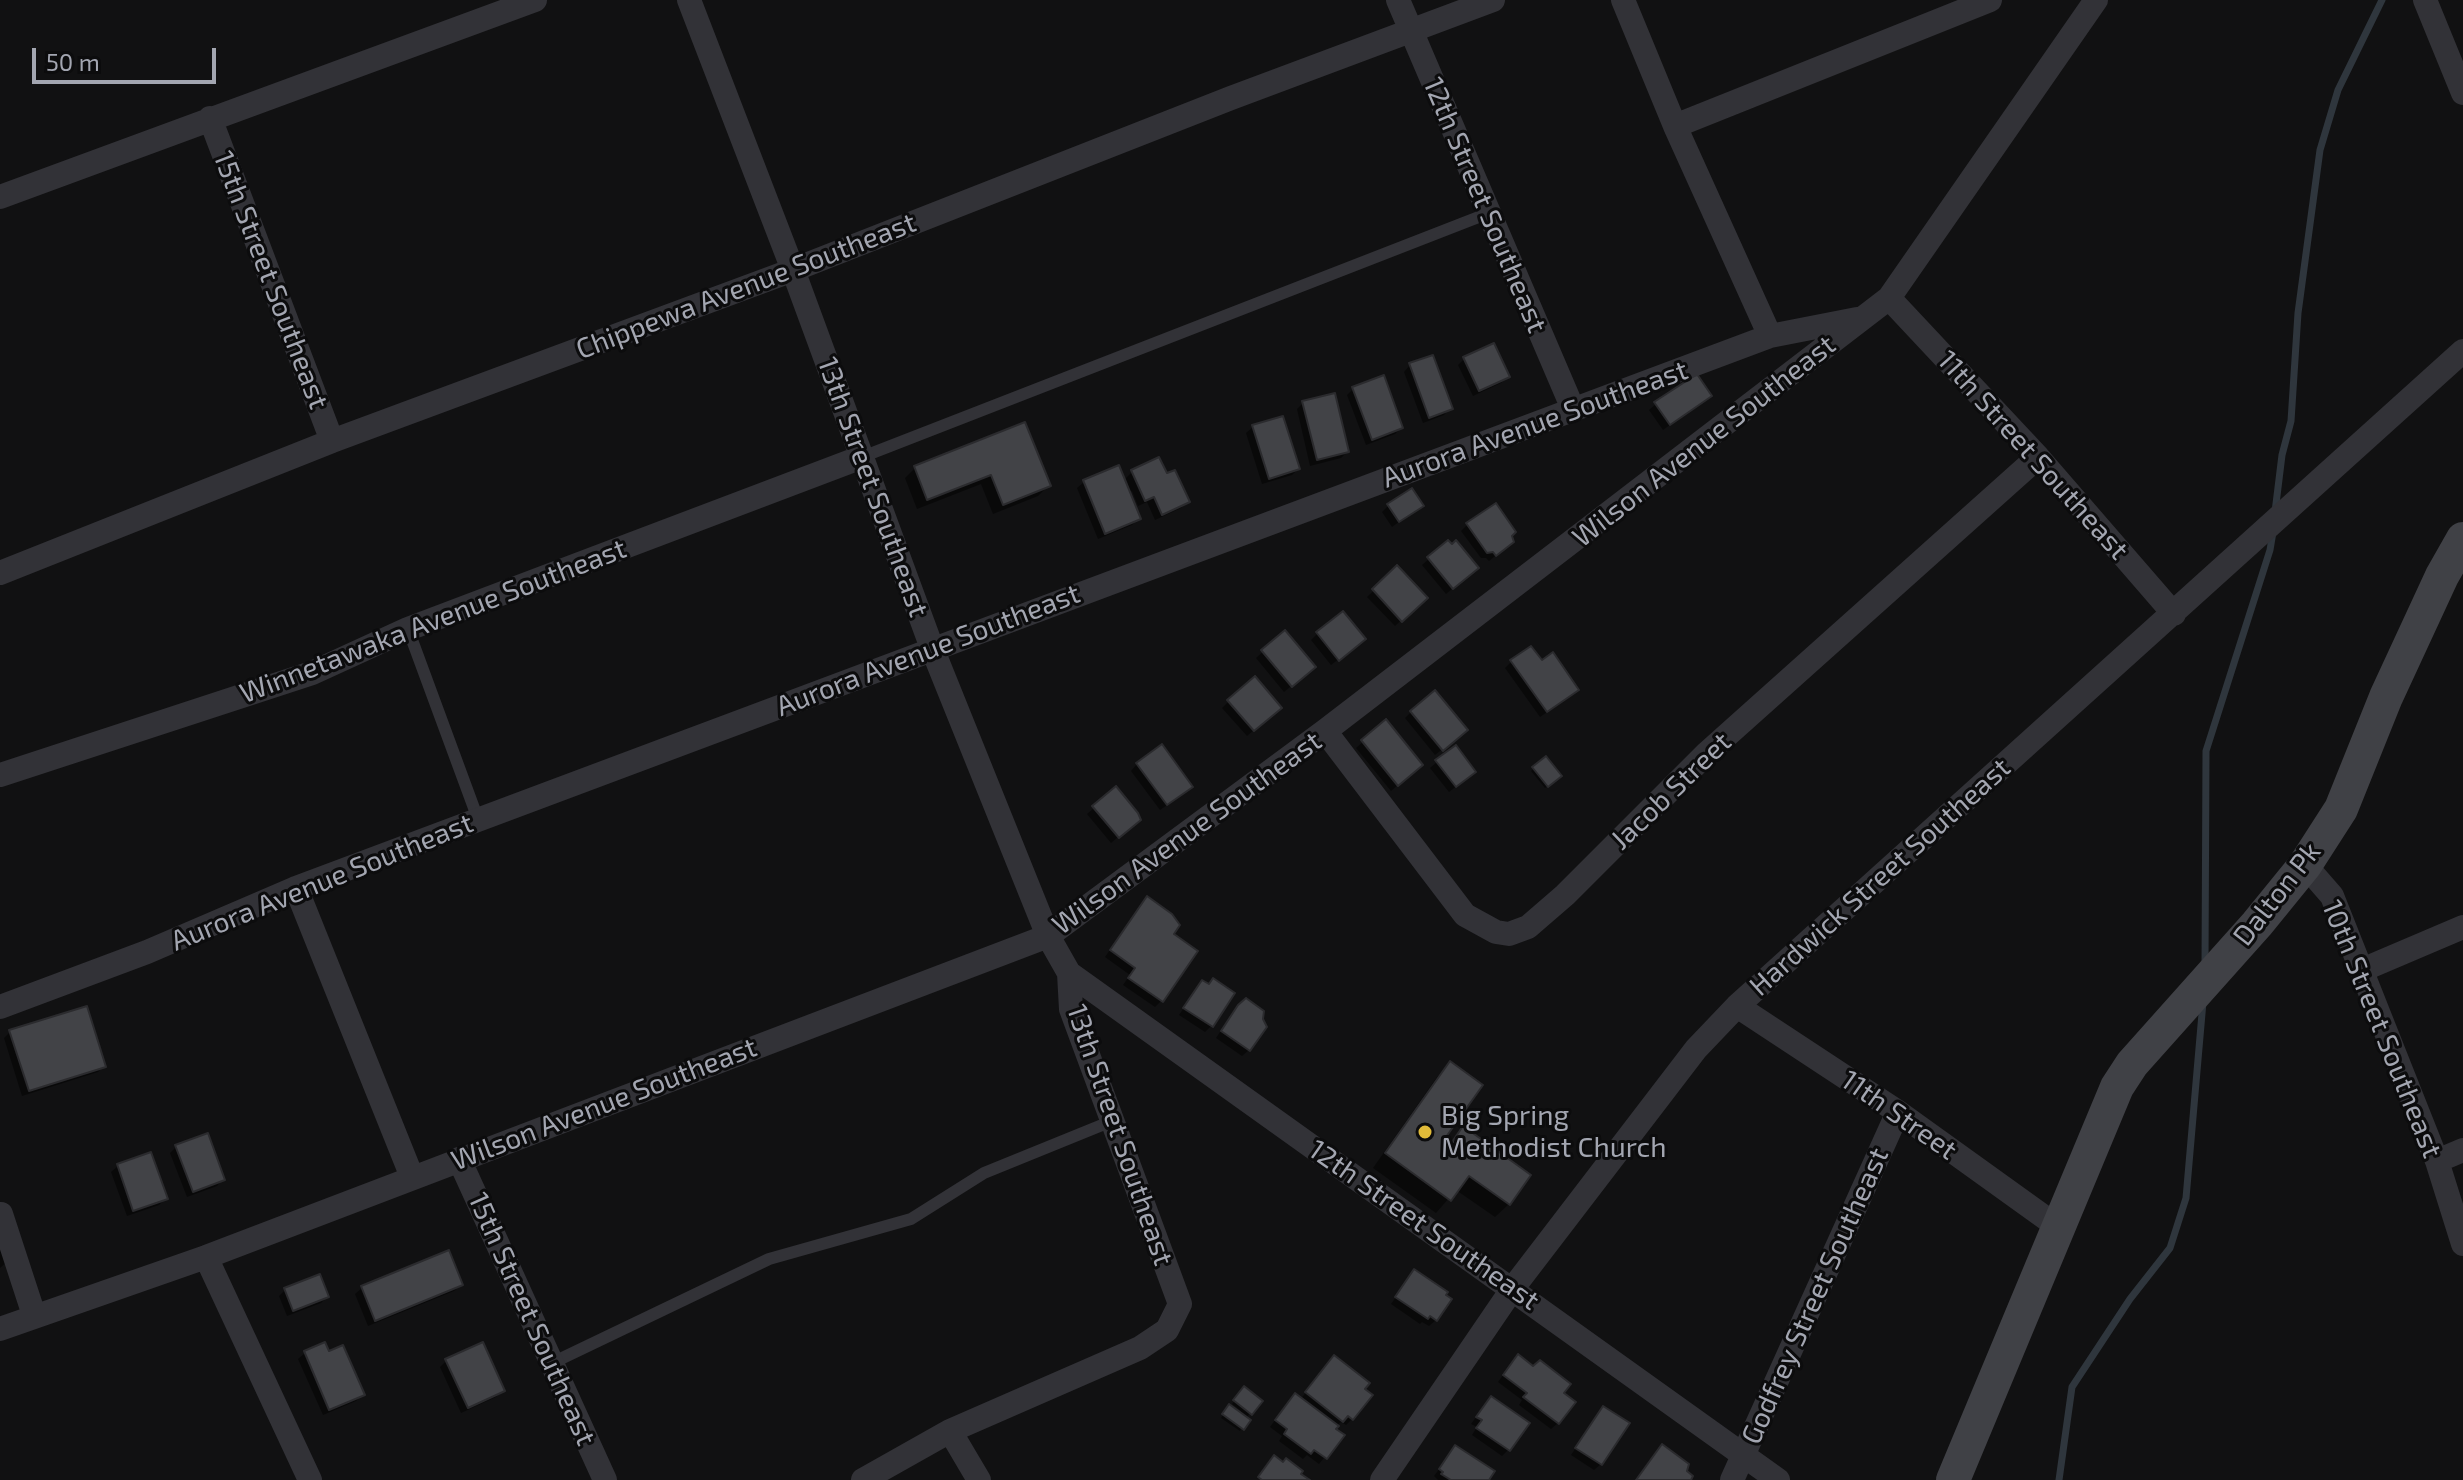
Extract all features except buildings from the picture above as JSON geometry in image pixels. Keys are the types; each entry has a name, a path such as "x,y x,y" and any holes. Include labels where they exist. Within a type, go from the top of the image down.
{"main road":[{"name":"Dalton Pk","path":"1953,1480 2104,1116 2132,1064 2257,924 2305,865 2341,809 2386,697 2442,576 2463,539"}],"street":[{"path":"0,197 535,0"},
{"name":"13th Street Southeast","path":"689,0 793,270 932,648 1048,936 1069,973 1071,1009 1180,1304 1167,1330 1140,1348 950,1431"},
{"name":"12th Street Southeast","path":"1398,0 1573,409"},
{"name":"Chippewa Avenue Southeast","path":"0,573 332,441 793,270 1231,98 1493,0"},
{"path":"1623,0 1675,126 1770,336"},
{"path":"1675,126 1990,0"},
{"name":"Wilson Avenue Southeast","path":"0,1329 206,1257 1048,936 1325,731 1889,298 2096,0"},
{"path":"2425,0 2463,93"},
{"name":"15th Street Southeast","path":"210,118 332,441"},
{"name":"11th Street Southeast","path":"1889,298 2038,457 2174,614"},
{"name":"Aurora Avenue Southeast","path":"0,1007 147,952 296,888 478,819 1770,336 1863,318"},
{"name":"Hardwick Street Southeast","path":"1382,1480 1513,1288 1696,1049 1737,1006 2463,351"},
{"name":"Winnetawaka Avenue Southeast","path":"0,775 312,673 408,629 862,457"},
{"name":"Jacob Street","path":"1325,731 1465,915 1496,932 1509,934 1528,927 1565,895 1706,754 2038,457"},
{"name":"10th Street Southeast","path":"2305,865 2332,896 2437,1161 2463,1244"},
{"path":"296,888 412,1177"},
{"path":"2362,970 2463,927"},
{"name":"12th Street Southeast","path":"1069,973 1778,1480"},
{"name":"11th Street","path":"1737,1006 1898,1112 2058,1227"},
{"name":"Godfrey Street Southeast","path":"1732,1480 1898,1112"},
{"path":"2437,1161 2463,1150"},
{"name":"15th Street Southeast","path":"459,1159 605,1480"},
{"path":"1,1214 34,1315"},
{"path":"206,1257 310,1480"},
{"path":"863,1480 950,1431 979,1480"}],"lane":[{"path":"862,457 1489,213"},
{"path":"408,629 478,819"},
{"path":"552,1363 769,1259 911,1219 984,1173 1112,1121"}],"waterway":[{"path":"2275,512 2282,455 2291,421 2298,313 2320,150 2338,90 2382,0"},
{"path":"2205,965 2206,751 2273,532"},
{"path":"2059,1480 2072,1387 2130,1299 2170,1248 2186,1198 2203,1002"}],"place":[{"name":"Big Spring Methodist Church","path":"1425,1132"}]}
